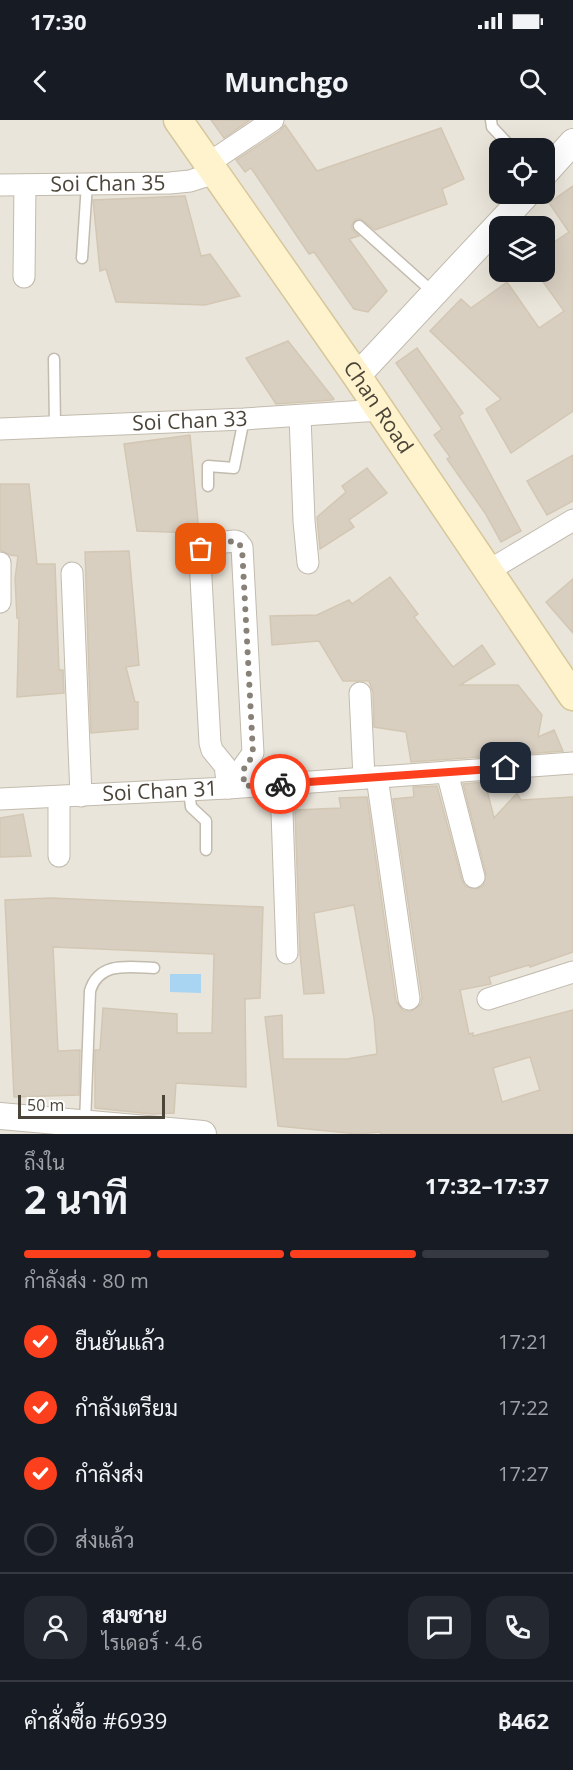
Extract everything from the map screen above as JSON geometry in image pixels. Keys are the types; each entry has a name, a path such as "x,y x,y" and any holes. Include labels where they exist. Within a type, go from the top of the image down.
{"main road":[{"name":"Chan Road","path":"178,120 357,376 573,696"}],"street":[{"name":"Soi Chan 35","path":"0,185 190,181 212,168 273,120"},
{"path":"555,162 573,142"},
{"path":"24,278 25,185"},
{"path":"357,376 517,204"},
{"name":"Soi Chan 33","path":"0,429 244,419 380,410"},
{"path":"300,416 308,564"},
{"path":"488,571 573,520"},
{"path":"235,541 241,544 243,550 253,753 243,767 237,787 210,743 200,560 201,549 205,544 235,541"},
{"path":"0,563 0,602"},
{"path":"72,573 81,796"},
{"path":"360,693 370,778 409,999"},
{"name":"Soi Chan 31","path":"0,799 237,787 573,763"},
{"path":"447,772 474,877"},
{"path":"281,784 287,953"},
{"path":"59,797 60,856"},
{"path":"488,999 573,972"},
{"path":"2,1122 85,1124 203,1134"}],"lane":[{"path":"491,120 492,127 502,138"},
{"path":"82,258 87,184"},
{"path":"360,226 435,294"},
{"path":"54,359 55,426"},
{"path":"208,486 208,466 234,468 244,419"},
{"path":"189,790 191,807 206,821 207,850"},
{"path":"85,1124 90,991 93,982 98,975 107,970 123,967 154,968"}],"shaded area":[{"path":"0,120 573,120 573,1134 0,1134"}],"water":[{"path":"170,974 201,974 201,993 170,992"}],"building":[{"path":"211,120 250,120 224,138"},
{"path":"285,125 317,171 441,128 464,179 442,189 447,204 375,230 361,219 356,219 352,224 352,229 359,236 349,239 387,291 368,312 354,309 314,252 309,254 251,168 245,172 236,160 280,131"},
{"path":"573,186 573,411 511,453 486,409 501,399 430,331 461,299 471,308 507,282 539,328 564,311 543,282 555,282 555,242 569,232 550,204 555,204 555,199"},
{"path":"185,196 201,256 210,254 240,296 205,305 116,302 106,269 100,271 93,200"},
{"path":"288,341 334,399 276,404 246,358"},
{"path":"417,348 463,413 459,416 521,531 501,542 485,513 447,459 450,457 434,435 442,429 396,363"},
{"path":"190,435 199,533 137,531 124,444"},
{"path":"573,455 573,501 547,515 527,481"},
{"path":"367,468 387,493 349,520 354,527 320,549 317,517 346,492 342,486"},
{"path":"0,484 29,484 37,564 55,564 59,670 63,670 64,693 17,697 19,618 17,618 15,579 18,556 0,550"},
{"path":"129,551 139,665 126,667 135,702 138,702 138,729 91,733 85,552"},
{"path":"390,577 418,614 414,617 453,667 482,645 495,664 460,685 518,685 542,715 538,737 554,730 563,751 411,762 406,732 374,727 373,692 369,681 343,681 319,641 272,645 270,616 317,615 349,600 352,604"},
{"path":"573,579 573,633 546,602"},
{"path":"485,782 494,818 517,793 521,800 573,797 573,952 530,967 529,965 489,977 491,984 460,990 469,1034 473,1033 473,1036 573,1010 573,1134 381,1134 380,1132 358,1134 278,1126 265,1017 282,1015 283,1059 347,1059 377,1054 374,1018 354,905 314,913 324,993 304,994 300,953 295,810 341,808 339,798 367,797 396,1001 404,1011 411,1011 421,1004 422,997 393,799 414,797 413,787 437,786 462,880 465,886 477,889 483,886 486,874 463,784","holes":["530,1057 540,1090 502,1102 493,1068"]},
{"path":"23,814 31,856 0,857 0,818"},
{"path":"51,898 263,907 260,998 245,999 246,1087 176,1083 174,1113 153,1114 95,1108 95,1050 100,1050 103,1008 177,1014 177,1033 212,1033 214,954 53,947 58,1051 80,1050 79,1095 14,1097 5,900"}],"way so far":[{"path":"201,549 205,544 235,541 241,544 253,753 243,767 244,781 245,786 280,784"}],"route":[{"path":"280,784 506,768"}]}
